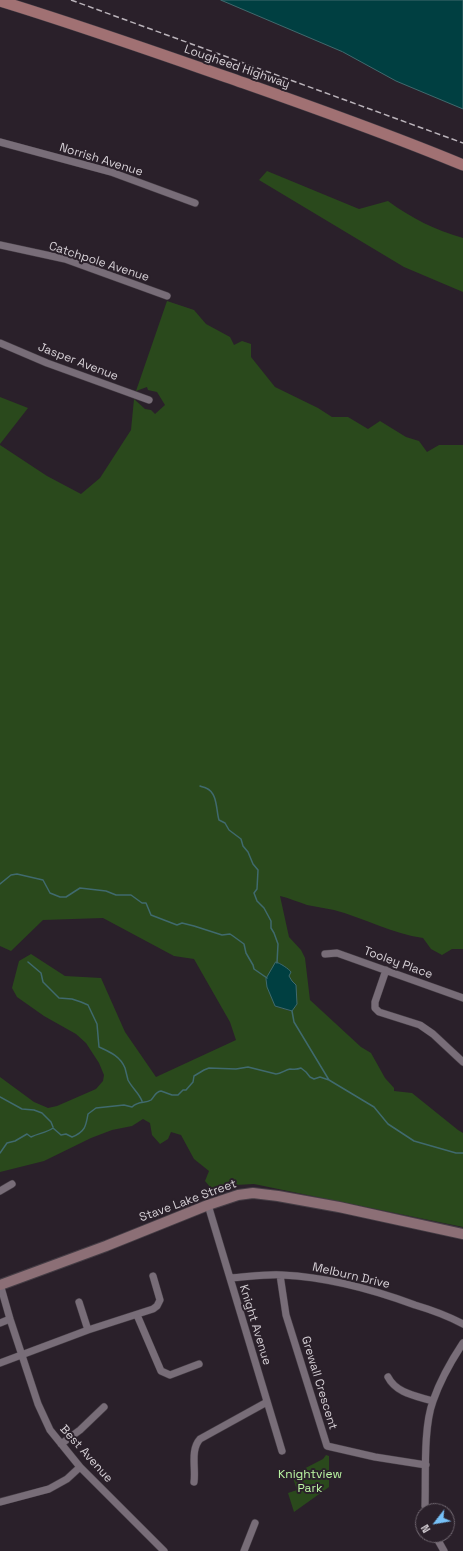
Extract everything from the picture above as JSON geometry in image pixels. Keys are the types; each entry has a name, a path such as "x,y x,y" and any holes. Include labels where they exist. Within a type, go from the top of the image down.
{"main road":[{"name":"Lougheed Highway","path":"0,1 81,26 362,125 463,165"},
{"name":"Stave Lake Street","path":"0,1284 106,1246 208,1205 245,1194 264,1194 339,1206 463,1234"}],"street":[{"name":"Norrish Avenue","path":"0,142 111,172 195,203"},
{"name":"Catchpole Avenue","path":"0,246 65,259 167,296"},
{"name":"Jasper Avenue","path":"0,343 47,363 149,400"},
{"name":"Tooley Place","path":"325,954 337,953 463,998"},
{"path":"386,970 375,1002 375,1008 379,1012 420,1025 433,1034 463,1062"},
{"path":"0,1191 12,1184"},
{"name":"Knight Avenue","path":"208,1205 282,1451"},
{"name":"Melburn Drive","path":"230,1278 280,1275 315,1278 366,1289 443,1314 463,1324"},
{"name":"Grewall Crescent","path":"280,1275 286,1315 327,1446 375,1457 426,1465"},
{"path":"0,1363 88,1330 137,1315 157,1306 160,1300 153,1276"},
{"name":"Best Avenue","path":"0,1284 10,1320 44,1420 80,1467 164,1551"},
{"path":"79,1302 88,1330"},
{"path":"137,1315 161,1371 170,1375 198,1364"},
{"path":"0,1323 10,1320"},
{"path":"425,1503 428,1427 432,1401 452,1361 463,1343"},
{"path":"388,1377 391,1384 398,1389 432,1401"},
{"path":"194,1482 195,1444 200,1439 267,1402"},
{"path":"61,1444 85,1425 104,1407"},
{"path":"0,1502 49,1489 67,1479 80,1467"},
{"path":"244,1551 255,1523"}],"green space":[{"path":"267,171 359,209 388,201 405,213 424,223 463,238 463,292 404,267 259,180"},
{"path":"167,301 194,310 206,324 230,337 234,345 242,341 251,344 251,357 275,387 318,408 332,417 348,417 368,429 380,421 406,437 419,441 427,452 439,445 463,445 463,949 452,949 442,955 431,949 423,938 401,933 334,910 307,905 280,896 289,937 301,950 305,958 310,1000 361,1047 371,1053 385,1078 394,1088 394,1091 412,1093 463,1133 463,1227 254,1184 235,1185 216,1194 205,1181 209,1171 194,1159 181,1135 171,1132 168,1139 160,1144 152,1135 150,1123 143,1119 132,1126 112,1130 91,1138 44,1161 0,1172 0,1077 34,1102 48,1108 57,1106 96,1089 103,1081 104,1075 99,1063 86,1043 76,1034 44,1016 17,997 12,988 19,961 31,954 65,976 101,978 125,1032 156,1077 236,1040 230,1022 194,959 174,956 103,918 43,920 11,951 0,946 0,445 47,476 81,494 100,478 131,430 134,399 145,409 151,410 155,414 165,405 157,392 148,390 147,387 136,391","holes":["280,963 292,981 296,993 297,1004 290,1011 275,1006 266,978"]},
{"path":"0,397 28,408 0,444"},
{"name":"Knightview Park","path":"326,1455 329,1456 329,1487 294,1512 288,1493 297,1490 292,1475 323,1459"}],"shaded area":[{"path":"221,0 463,0 463,109 396,81 343,52"},
{"path":"276,962 291,972 289,976 296,985 297,1004 292,1011 275,1006 267,987 266,979"}],"waterway":[{"path":"200,786 210,790 213,794 219,820 225,823 229,830 241,839 243,846 258,870 257,889 254,893 257,901 264,908 271,921 271,928 278,944 277,963"},
{"path":"0,884 11,875 17,874 43,880 50,893 60,897 66,897 80,888 106,891 116,895 131,895 142,903 146,903 151,915 177,925 182,923 222,935 230,934 244,944 246,953 254,969 267,978"},
{"path":"28,962 41,973 43,982 59,998 72,999 88,1005 97,1024 99,1047 111,1053 120,1060 125,1068 131,1086 142,1101"},
{"path":"292,1011 294,1022 329,1080 374,1107 388,1124 414,1141 456,1153 463,1153"},
{"path":"0,1153 7,1143 15,1141 27,1134 31,1137 53,1128 61,1135 66,1134 72,1137 82,1131 88,1114 96,1108 124,1105 132,1107 151,1100 156,1093 161,1091 172,1095 178,1095 183,1090 186,1090 193,1082 194,1076 209,1068 236,1069 248,1067 276,1074 290,1069 301,1068 314,1079 320,1077 329,1080"},
{"path":"0,1097 22,1109 34,1110 42,1113 51,1122 53,1127"}],"railway":[{"path":"71,0 463,143"}]}
